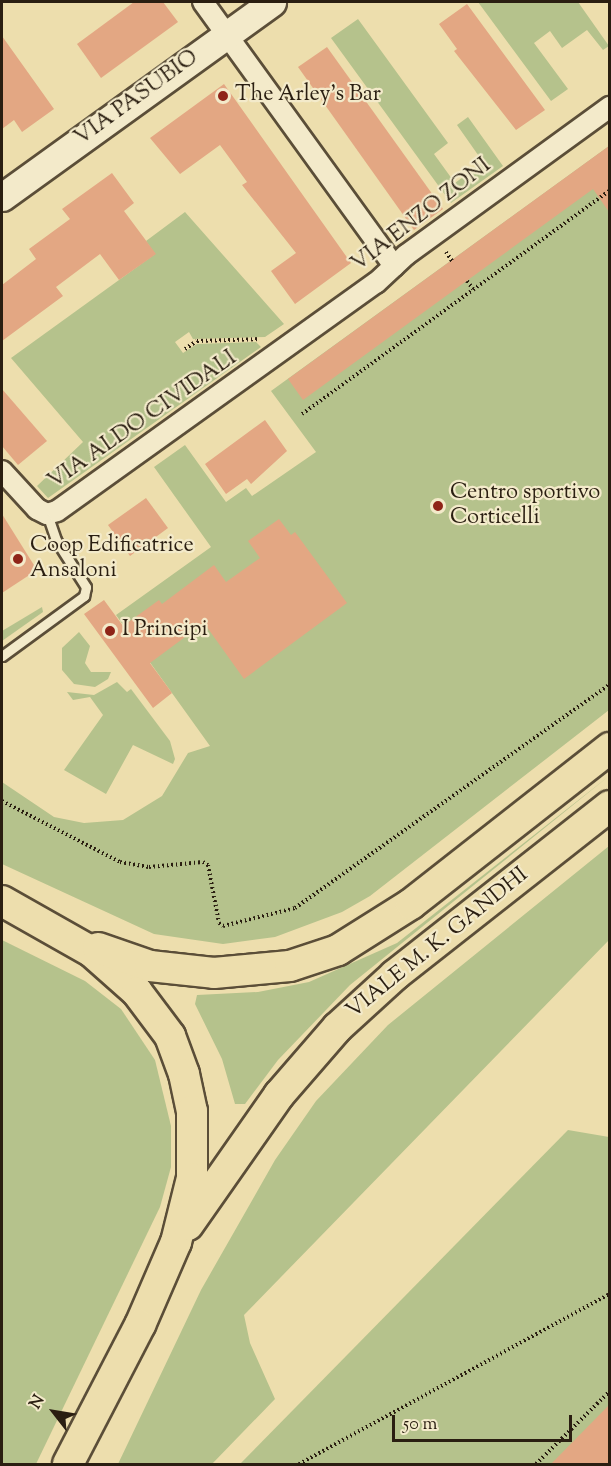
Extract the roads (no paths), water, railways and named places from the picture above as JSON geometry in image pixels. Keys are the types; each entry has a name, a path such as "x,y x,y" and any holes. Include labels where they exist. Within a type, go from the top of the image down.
{"main road":[{"name":"VIALE M. K. GANDHI","path":"73,939 150,966 214,974 290,966 338,950 411,904 609,748"},
{"name":"VIALE M. K. GANDHI","path":"176,1242 257,1125 337,1028 395,975 609,806"},
{"path":"2,901 73,939 137,992 160,1021 178,1056 192,1111 193,1158 187,1204 176,1242 140,1325 72,1461"}],"street":[{"path":"203,2 394,266"},
{"name":"VIA PASUBIO","path":"2,197 272,2"},
{"name":"VIA ENZO ZONI","path":"265,363 609,107"},
{"name":"VIA ALDO CIVIDALI","path":"2,471 37,509 47,514 57,511 265,363"}],"lane":[{"name":"VIA ALDO CIVIDALI","path":"2,656 84,596 86,587 56,540 47,514"}],"place":[{"name":"The Arley's Bar","path":"223,96"},
{"name":"Centro sportivo Corticelli","path":"438,506"},
{"name":"Coop Edificatrice Ansaloni","path":"18,559"},
{"name":"I Principi","path":"110,631"}]}
